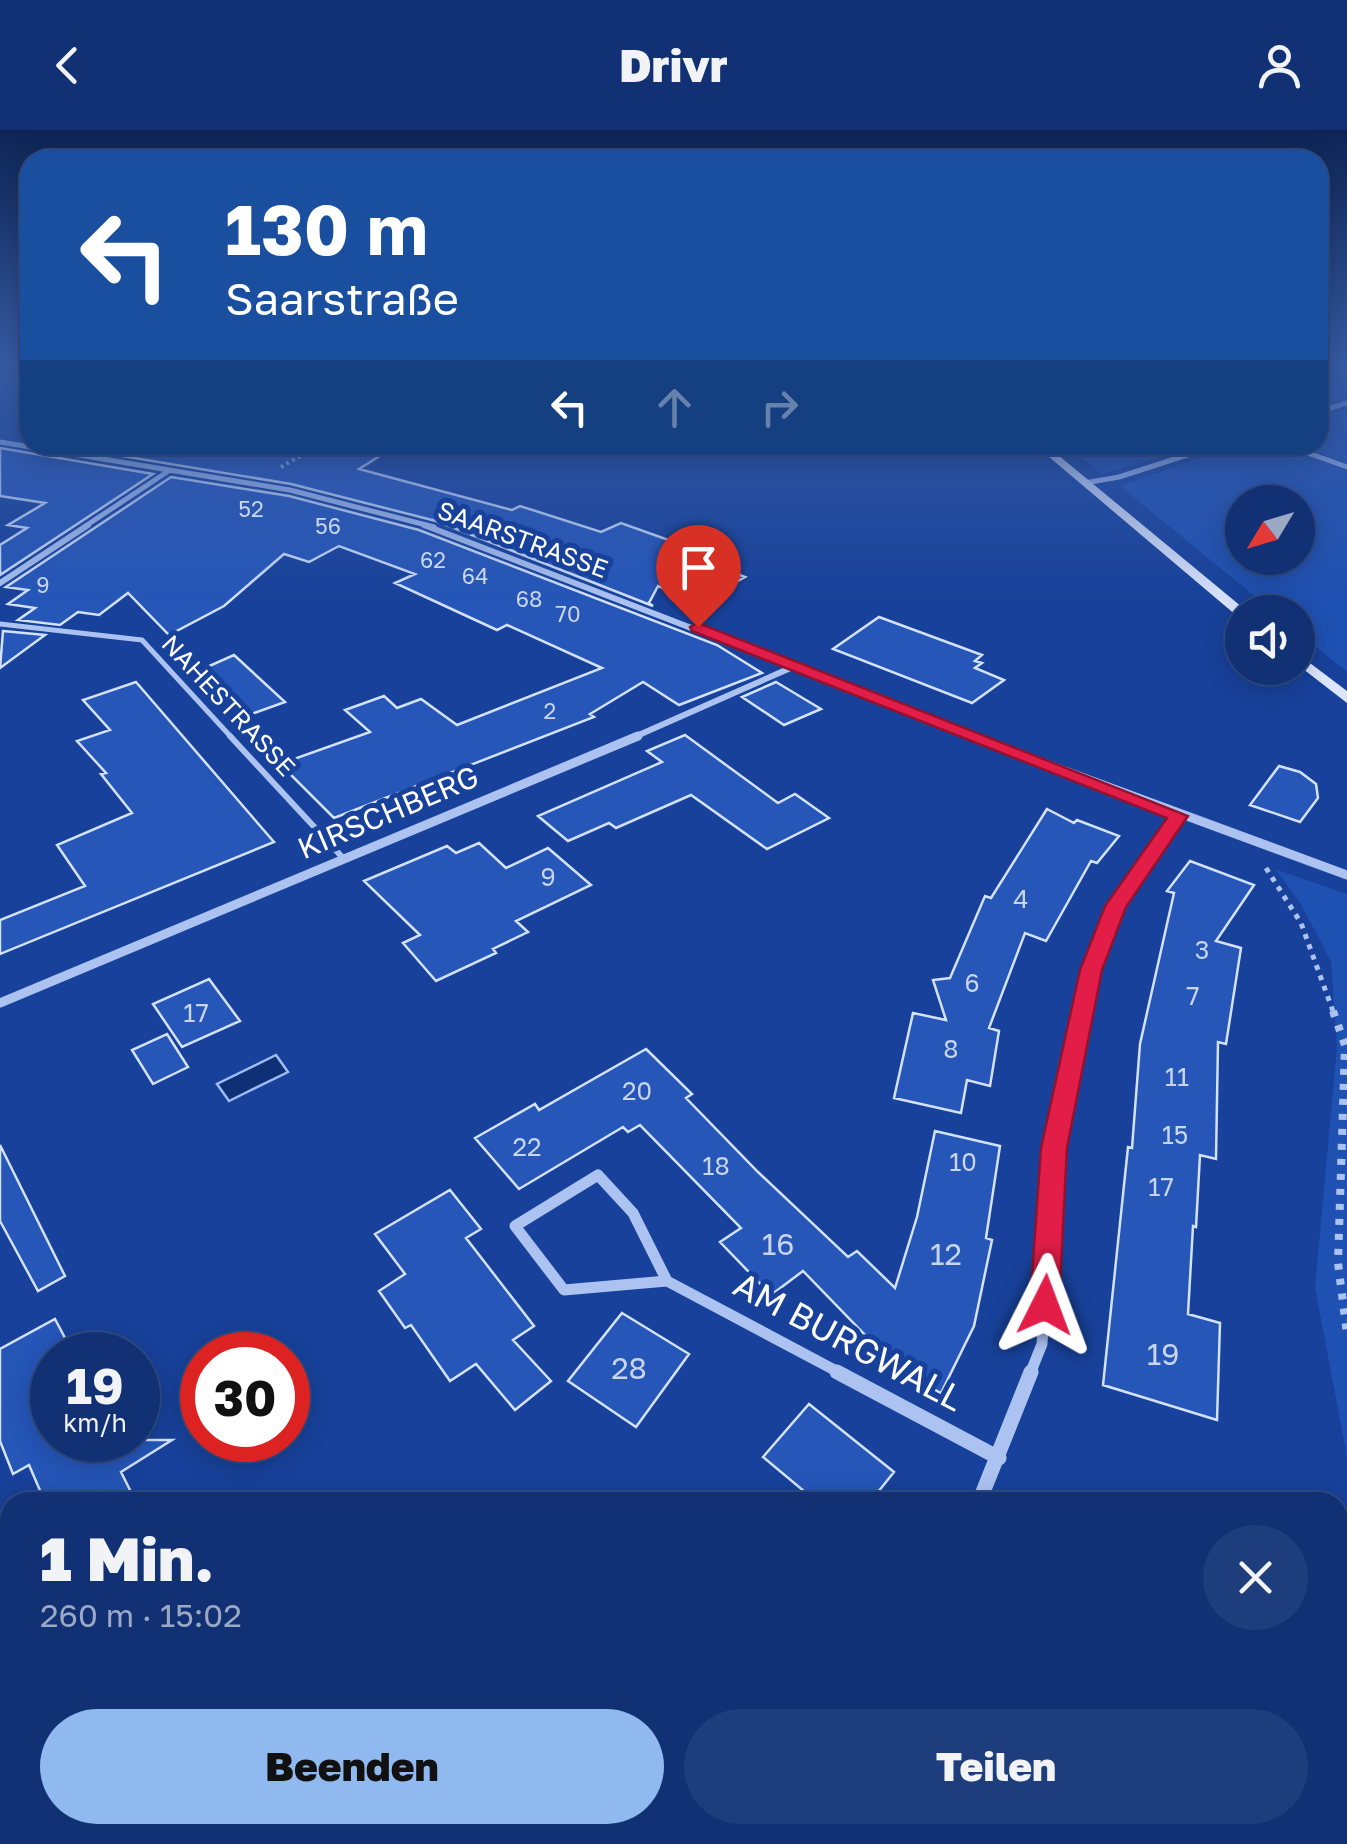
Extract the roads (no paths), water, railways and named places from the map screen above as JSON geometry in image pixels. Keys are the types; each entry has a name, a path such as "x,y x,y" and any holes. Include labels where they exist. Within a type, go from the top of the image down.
{"street":[{"name":"SAARSTRASSE","path":"82,455 253,483 344,502 444,530 1179,816 1347,875"},
{"path":"1052,455 1225,599"},
{"path":"1086,482 1119,478 1188,455"},
{"path":"1315,455 1347,466"},
{"path":"0,583 171,469"},
{"name":"KIRSCHBERG","path":"0,1003 726,699 795,666"},
{"path":"1315,672 1347,699"},
{"path":"984,1492 1042,1344 1054,1148 1091,970 1115,906 1179,816"},
{"path":"598,1176 634,1213 668,1282 564,1290 515,1226 598,1176"},
{"name":"AM BURGWALL","path":"668,1282 999,1458"}],"lane":[{"name":"NAHESTRASSE","path":"0,624 142,640 343,858"}]}
